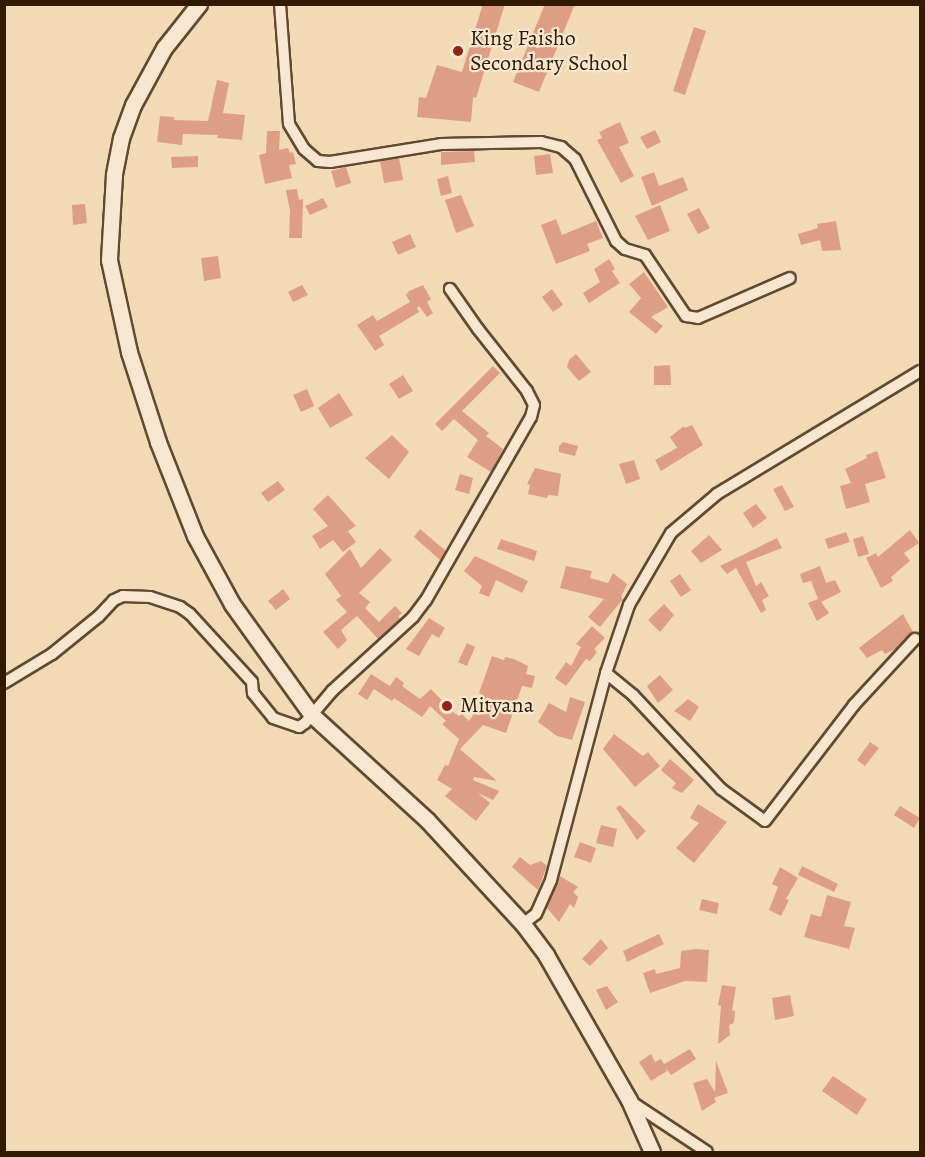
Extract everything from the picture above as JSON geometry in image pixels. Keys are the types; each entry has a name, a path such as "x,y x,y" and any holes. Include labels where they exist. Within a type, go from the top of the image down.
{"main road":[{"path":"199,4 164,48 133,105 121,138 114,175 109,260 129,352 158,442 195,536 232,604 311,714 427,820 523,924 546,955 629,1100 652,1152"}],"street":[{"path":"280,4 289,124 304,149 318,161 330,162 441,144 541,142 561,147 575,159 616,241 626,249 645,255 686,316 698,318 790,278"},
{"path":"4,684 52,654 114,600 134,595 171,603 190,614 252,682 253,693 273,718 299,727 340,682 413,617 426,600 531,417 534,405 527,391 450,289"},
{"path":"523,924 536,914 551,880 606,673 629,605 671,533 717,494 921,371"},
{"path":"606,673 633,695 721,789 765,821 854,705 915,639"},
{"path":"629,1100 707,1152"}],"building":[{"path":"483,4 505,4 476,98 473,97 471,122 417,117 419,97 426,98 437,65 462,72"},
{"path":"545,4 575,4 539,92 513,82"},
{"path":"694,27 706,31 685,95 673,91"},
{"path":"217,80 229,83 223,113 245,115 242,140 217,138 218,135 183,134 182,145 157,142 160,116 174,117 174,120 208,121"},
{"path":"620,122 629,143 619,147 634,176 621,183 597,140 602,138 599,132"},
{"path":"655,130 661,142 647,149 640,137"},
{"path":"267,131 280,131 279,150 288,148 290,153 293,152 296,164 289,165 292,178 265,184 259,155 266,153"},
{"path":"474,151 475,162 441,165 441,152"},
{"path":"550,154 553,173 536,175 534,156"},
{"path":"198,156 198,167 172,168 171,157"},
{"path":"399,158 403,180 384,183 380,161"},
{"path":"346,167 351,183 336,188 331,171"},
{"path":"654,172 659,186 683,177 688,190 652,206 641,177"},
{"path":"448,176 452,193 441,196 437,179"},
{"path":"297,189 299,200 303,199 302,238 289,238 290,211 286,190"},
{"path":"461,195 474,226 456,233 445,200"},
{"path":"323,198 328,207 310,215 305,206"},
{"path":"85,204 87,223 73,225 72,205"},
{"path":"660,205 670,231 648,240 635,216"},
{"path":"699,208 710,228 698,234 687,214"},
{"path":"556,219 562,235 596,221 603,238 587,244 590,251 556,264 541,225"},
{"path":"836,221 841,250 822,251 820,240 801,245 798,234 818,228 817,224"},
{"path":"410,234 416,247 398,255 392,242"},
{"path":"218,256 221,278 204,281 201,258"},
{"path":"609,259 615,269 612,271 620,283 589,303 583,293 600,282 594,269"},
{"path":"644,272 668,307 651,317 663,326 656,334 629,312 641,298 629,284"},
{"path":"302,285 308,295 293,302 288,292"},
{"path":"423,285 431,299 427,302 433,313 427,317 419,306 417,308 419,312 379,336 384,345 375,351 357,325 373,315 377,321 410,302 406,295 409,291"},
{"path":"552,289 563,305 553,312 542,297"},
{"path":"576,354 591,372 579,381 567,367 569,360"},
{"path":"670,365 671,385 654,385 654,366"},
{"path":"493,366 500,373 462,411 489,433 486,436 503,449 491,472 467,457 478,440 454,419 442,431 435,424"},
{"path":"403,375 413,391 399,399 389,384"},
{"path":"307,389 314,406 301,412 293,395"},
{"path":"339,393 353,415 330,428 318,408"},
{"path":"692,425 703,445 661,471 655,460 677,448 670,437 684,426 685,428"},
{"path":"392,435 409,452 389,479 365,458"},
{"path":"563,442 578,446 575,456 559,452 559,446"},
{"path":"877,451 886,478 865,484 870,502 846,509 840,486 851,483 845,469 867,458 866,455"},
{"path":"634,460 640,479 626,484 619,464"},
{"path":"535,468 561,474 558,496 548,495 547,498 528,494 530,485 527,484"},
{"path":"460,474 473,478 469,494 455,490"},
{"path":"278,481 285,490 268,502 261,493"},
{"path":"782,485 794,507 785,511 773,489"},
{"path":"328,495 356,526 348,531 356,542 343,552 333,540 320,549 312,536 328,526 313,509"},
{"path":"756,504 767,518 753,528 743,513"},
{"path":"420,529 446,551 440,560 414,537"},
{"path":"910,530 919,543 904,553 910,561 891,577 893,581 881,588 866,558 876,553 878,557"},
{"path":"846,532 850,542 828,549 825,539"},
{"path":"709,535 722,550 701,563 691,551"},
{"path":"863,536 869,554 858,557 853,539"},
{"path":"777,538 782,548 746,562 756,586 761,582 769,596 762,600 766,610 761,613 736,568 727,574 720,566"},
{"path":"501,539 537,551 534,561 497,549"},
{"path":"380,548 392,560 359,593 370,602 365,608 379,622 395,606 402,613 398,616 400,619 378,639 357,616 341,630 347,640 338,649 323,632 347,612 336,600 341,596 325,574 350,549 361,568"},
{"path":"475,556 528,581 522,593 496,580 489,597 479,593 482,586 464,571"},
{"path":"566,566 592,571 590,578 608,583 613,573 627,584 621,597 623,599 600,627 588,617 604,599 560,588"},
{"path":"820,566 826,583 835,580 841,592 821,602 829,613 817,621 808,603 818,599 811,581 803,583 800,574"},
{"path":"680,574 691,590 681,597 670,581"},
{"path":"283,589 290,599 276,610 268,601"},
{"path":"664,604 674,615 660,632 648,620"},
{"path":"903,614 913,632 897,648 885,654 882,650 867,658 859,648"},
{"path":"429,618 445,628 439,638 432,634 419,656 406,649"},
{"path":"592,626 605,638 594,649 597,652 590,661 586,659 566,686 555,678 566,662 571,666 581,647 576,644"},
{"path":"467,643 475,647 467,666 458,662"},
{"path":"492,656 504,660 505,657 514,659 528,666 526,674 535,676 532,688 522,686 506,733 483,725 460,749 497,781 474,777 473,780 499,791 493,800 478,793 490,803 476,821 445,796 452,789 437,780 445,765 448,766 459,739 442,724 446,721 430,706 422,717 394,698 392,701 374,689 367,700 358,694 371,674 390,686 396,677 404,683 402,686 420,699 431,689 454,713 459,716 462,714 469,721 485,697 479,693"},
{"path":"660,675 673,690 658,703 647,686"},
{"path":"570,697 585,702 572,740 557,736 538,722 549,703 566,712"},
{"path":"688,699 699,707 690,721 674,711"},
{"path":"614,734 643,756 648,752 660,766 635,787 603,749"},
{"path":"870,742 879,748 865,766 857,760"},
{"path":"670,759 694,780 682,793 672,788 676,783 661,770"},
{"path":"698,804 727,822 694,863 676,848 699,823 690,818"},
{"path":"620,805 646,831 637,840 616,808"},
{"path":"900,806 920,818 914,828 894,815"},
{"path":"601,825 617,829 613,847 596,843"},
{"path":"580,842 596,848 591,863 574,857"},
{"path":"520,857 530,865 541,861 547,866 538,890 512,867"},
{"path":"802,866 838,884 834,892 798,875"},
{"path":"780,867 798,878 786,899 789,900 781,916 769,910 778,887 772,884"},
{"path":"560,876 578,887 573,892 578,897 574,908 570,904 559,922 547,908"},
{"path":"827,895 851,902 844,926 855,928 849,949 804,937 811,914 821,917"},
{"path":"702,899 719,903 717,914 699,910"},
{"path":"659,934 664,944 627,962 623,951"},
{"path":"601,939 608,948 590,966 582,959"},
{"path":"709,950 707,982 685,981 650,993 643,973 655,969 656,974 680,968 681,951"},
{"path":"722,985 736,987 732,1011 735,1010 734,1023 729,1025 730,1035 718,1044 721,1006 718,1005"},
{"path":"607,986 618,1002 606,1010 596,990"},
{"path":"790,995 794,1016 775,1020 772,998"},
{"path":"690,1049 696,1059 671,1075 665,1067 667,1071 651,1081 639,1062 651,1054 655,1062 661,1059 664,1064"},
{"path":"716,1061 728,1093 714,1098 716,1102 702,1111 693,1083 707,1079 715,1092"},
{"path":"833,1076 867,1099 857,1115 822,1091"}],"place":[{"name":"King Faisho Secondary School","path":"458,51"},
{"name":"Mityana","path":"447,706"}]}
